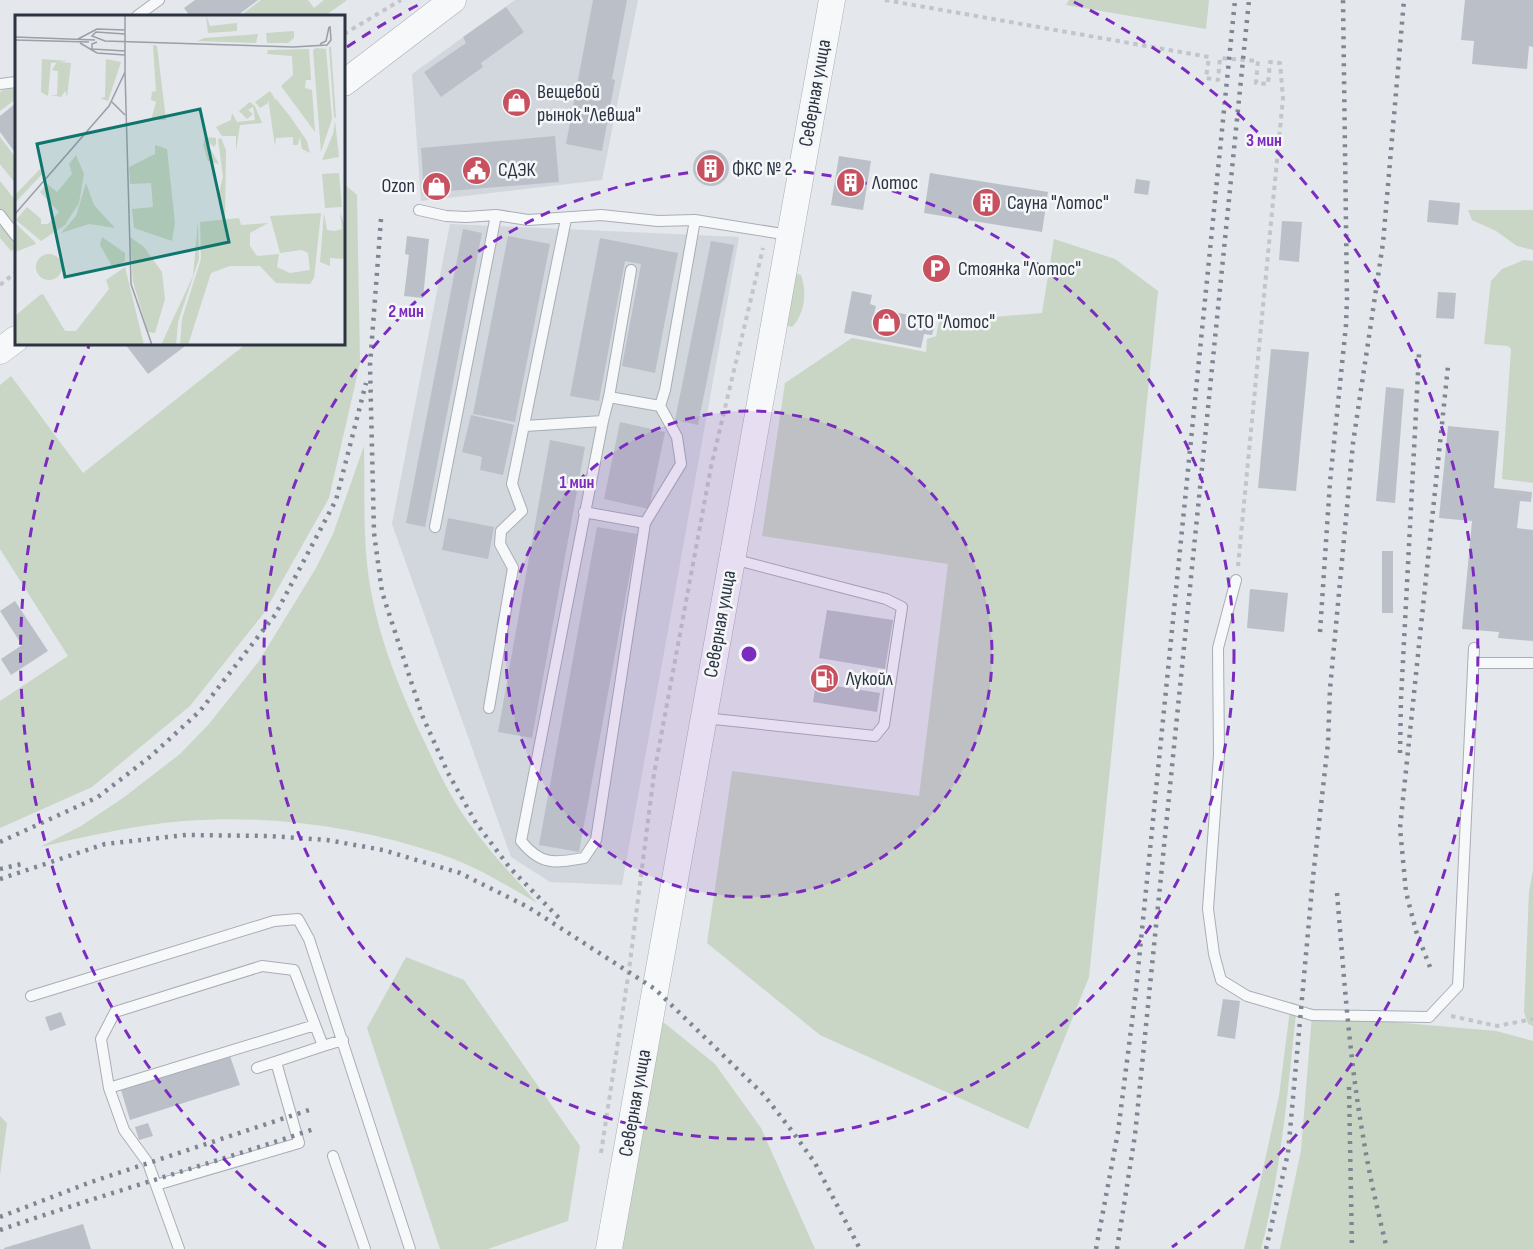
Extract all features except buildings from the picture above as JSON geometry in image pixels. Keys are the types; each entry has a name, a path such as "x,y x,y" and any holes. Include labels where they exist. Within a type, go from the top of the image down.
{"street":[{"path":"345,82 453,0"},
{"name":"Северная улица","path":"606,1247 732,559 778,233 832,0"},
{"path":"0,351 15,340"}],"lane":[{"path":"138,15 159,0"},
{"path":"0,84 15,82"},
{"path":"419,210 446,216 496,215 528,220 601,215 658,220 695,220 778,233"},
{"path":"0,215 15,235"},
{"path":"435,527 496,215"},
{"path":"489,708 513,568 500,544 501,531 522,511 512,484 566,219"},
{"path":"632,270 521,841 532,855 556,862 584,858 596,840 645,523 681,464 676,437 660,406 665,390 695,220"},
{"path":"609,397 660,406"},
{"path":"525,426 603,422"},
{"path":"584,512 645,523"},
{"path":"704,718 875,736 884,725 902,607 886,599 732,559"},
{"path":"1236,580 1218,648 1219,755 1208,909 1214,954 1221,980 1247,996 1312,1015 1430,1017 1458,986 1474,648"},
{"path":"1473,663 1533,663"},
{"path":"31,996 274,921 298,919 309,939 344,1040 410,1249"},
{"path":"179,1249 148,1163 124,1130 110,1088 101,1039 115,1012 262,966 294,970 323,1046"},
{"path":"110,1088 315,1025"},
{"path":"257,1068 344,1040"},
{"path":"156,1185 299,1143 276,1062"},
{"path":"333,1156 365,1249"}],"path":[{"path":"345,33 401,0"},
{"path":"885,0 1209,57 1206,78 1218,80 1220,58 1258,61 1256,83 1268,84 1270,62 1280,63 1283,98 1236,580"},
{"path":"600,1156 630,970 654,774 711,466 778,233"},
{"path":"0,285 15,273"},
{"path":"1434,1012 1497,1026 1533,1019"}],"shaded area":[{"name":"Вещевой рынок \"Левша\"","path":"515,0 638,0 602,180 421,201 412,74"},
{"path":"450,224 739,237 622,885 550,882 511,857 392,524"}],"green space":[{"path":"261,0 308,0 314,8 324,0 347,0 326,15 241,15"},
{"path":"1069,0 1209,0 1206,29 1066,5"},
{"path":"15,88 15,100 0,111 0,92"},
{"path":"0,137 15,157 13,161 15,183 0,164"},
{"path":"0,181 15,200 15,249 11,251 0,238"},
{"path":"345,185 357,195 360,363 329,498 264,613 190,706 92,787 0,828 0,701 68,656 0,549 0,385 11,376 83,473 245,345 345,345"},
{"path":"1468,210 1533,210 1533,250 1517,246 1496,231 1472,220"},
{"path":"1054,239 1115,259 1158,291 1089,977 1028,1129 820,1035 707,943 732,771 919,796 948,564 762,536 785,383 852,338 926,352 927,339 936,336 939,322 950,318 969,319 1042,313"},
{"path":"1524,260 1533,261 1533,483 1502,479 1511,349 1508,346 1484,344 1491,281 1502,269"},
{"path":"792,272 801,275 804,302 800,316 792,327 783,324"},
{"path":"364,446 365,520 370,588 381,634 397,679 434,763 459,808 490,850 537,903 502,882 440,854 378,836 281,821 216,819 184,821 130,828 40,847 81,826 123,798 180,754 209,724 259,661 316,568 333,534"},
{"path":"1533,870 1533,1026 1528,1024 1524,1012 1529,892"},
{"path":"406,957 464,980 580,1146 568,1221 488,1249 440,1249 367,1028"},
{"path":"1291,1002 1297,1004 1284,1127 1274,1188 1261,1249 1244,1249 1279,1096"},
{"path":"1312,1015 1496,1031 1533,1041 1533,1249 1280,1249 1301,1151"},
{"path":"657,1017 715,1064 761,1128 815,1249 617,1249"},
{"path":"0,1116 7,1123 0,1175"}],"railway":[{"path":"1096,1249 1118,1132 1136,990 1235,0"},
{"path":"1117,1249 1135,1135 1249,0"},
{"path":"1320,632 1330,482 1347,299 1343,0"},
{"path":"1266,1249 1288,1153 1313,877 1328,743 1330,689 1353,443 1383,243 1404,0"},
{"path":"381,219 370,365 374,533 382,592 422,715 448,773 476,823 510,868 560,919"},
{"path":"1400,753 1419,354"},
{"path":"1430,967 1416,931 1406,892 1400,828 1448,366"},
{"path":"0,842 98,797 151,756 200,711 275,615 336,500 366,383"},
{"path":"0,879 105,844 186,835 270,836 327,840 383,850 460,873 528,907 655,989 764,1095 815,1163 860,1249"},
{"path":"0,869 26,863"},
{"path":"1337,893 1347,1015 1358,1106 1365,1150 1387,1249"},
{"path":"1349,1087 1352,1249"},
{"path":"0,1217 91,1182 312,1109"},
{"path":"0,1230 314,1129"}],"place":[{"name":"Вещевой рынок \"Левша\"","path":"516,103"},
{"name":"ФКС № 2","path":"711,169"},
{"name":"СДЭК","path":"477,170"},
{"name":"Лотос","path":"851,183"},
{"name":"Ozon","path":"436,186"},
{"name":"Сауна \"Лотос\"","path":"986,203"},
{"name":"Стоянка \"Лотос\"","path":"937,269"},
{"name":"СТО \"Лотос\"","path":"886,322"},
{"name":"Лукойл","path":"825,679"}]}
